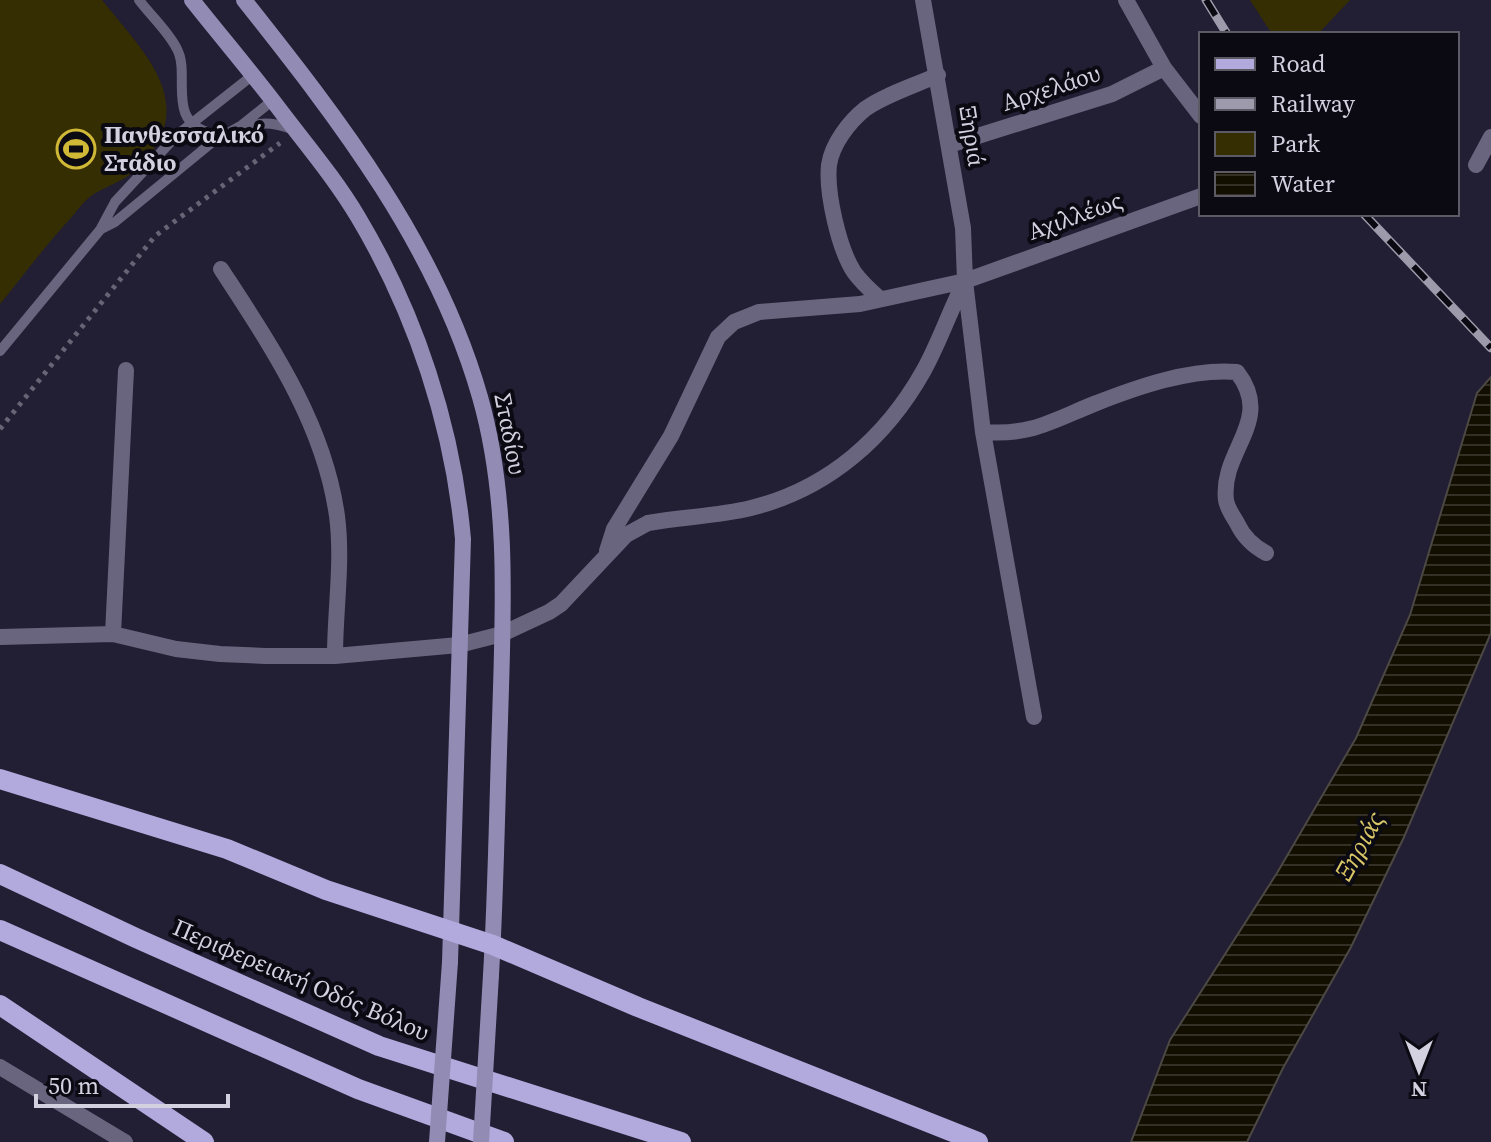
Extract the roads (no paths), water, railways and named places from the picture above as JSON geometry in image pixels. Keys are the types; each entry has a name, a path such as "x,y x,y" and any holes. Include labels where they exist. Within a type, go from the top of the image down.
{"main road":[{"path":"192,0 297,130 357,215 409,318 446,433 461,510 463,582 452,929 437,1142"},
{"name":"Σταδίου","path":"244,0 313,88 392,201 453,320 480,399 497,485 502,565 493,945 481,1142"},
{"path":"0,779 227,849 326,890 452,929 638,1007 978,1142"},
{"name":"Περιφερειακή Οδός Βόλου","path":"0,874 379,1046 681,1142"},
{"path":"0,930 358,1089 504,1142"},
{"path":"0,1005 204,1142"}],"street":[{"name":"Ξηριά","path":"923,0 963,228 965,281 983,432 1034,717"},
{"path":"1126,0 1164,68 1199,113"},
{"name":"Αρχελάου","path":"949,145 1120,91 1164,68"},
{"path":"880,299 849,264 840,239 829,165 834,147 866,108 938,75"},
{"path":"1476,165 1491,137"},
{"name":"Αχιλλέως","path":"605,555 614,529 671,436 707,357 729,325 759,312 850,305 965,281 1199,197"},
{"path":"221,269 282,364 305,410 330,479 337,527 335,656"},
{"path":"0,637 113,634 176,649 220,654 335,656 459,645 502,634 561,604 626,535 648,523 749,508 810,485 848,464 881,432 923,372 965,281"},
{"path":"113,634 126,370"},
{"path":"983,432 1008,434 1033,430 1096,403 1184,375 1217,370 1237,372 1251,395 1252,415 1227,482 1226,502 1240,530 1256,548 1266,553"},
{"path":"0,1067 125,1142"}],"lane":[{"path":"139,0 178,50 182,67 182,105 200,130 223,135 260,124 297,130"},
{"path":"0,351 100,230 115,202 177,135 253,75"},
{"path":"100,230 115,222 173,172 273,100"}],"water":[{"name":"Ξηριάς","path":"1491,377 1491,633 1404,837 1351,947 1283,1068 1247,1142 1131,1142 1170,1040 1277,873 1356,738 1410,615 1477,393"}],"railway":[{"path":"1206,0 1226,32"},
{"path":"1366,216 1491,348"}],"place":[{"name":"Πανθεσσαλικό Στάδιο","path":"76,149"}]}
